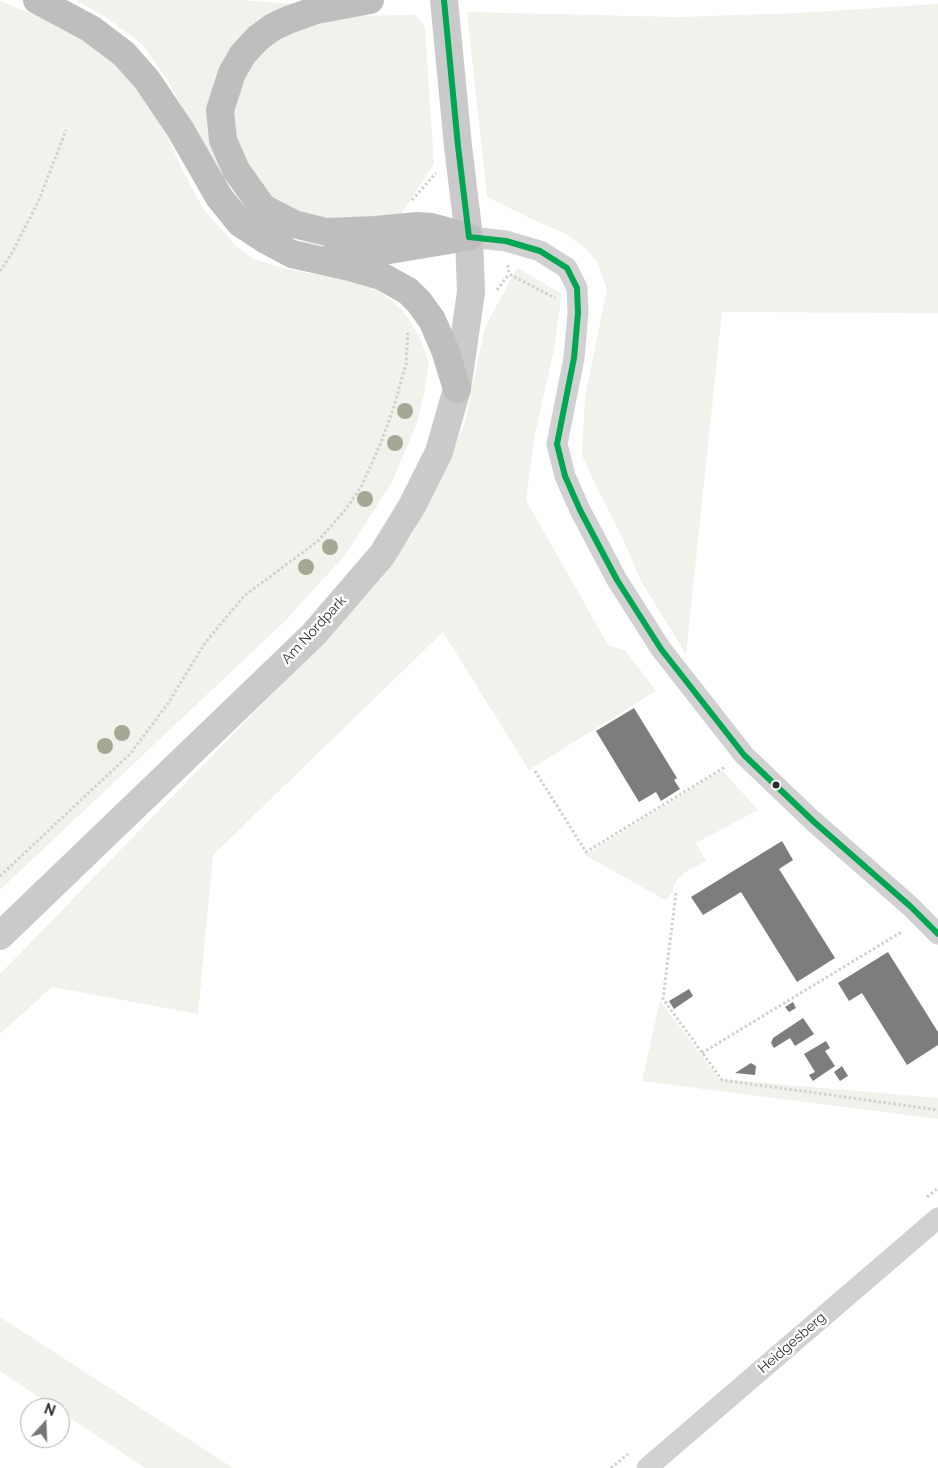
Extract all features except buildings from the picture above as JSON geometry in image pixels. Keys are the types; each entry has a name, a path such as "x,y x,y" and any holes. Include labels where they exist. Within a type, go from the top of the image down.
{"highway":[{"path":"37,0 91,30 124,54 136,67 180,129 219,197 240,223 292,254 319,259 381,276 408,291 432,320 446,350 458,389"},
{"path":"370,0 316,10 273,27 258,38 242,54 232,73 220,110 223,140 236,170 264,208 294,224 326,232 431,226 469,237"},
{"path":"319,259 469,237"}],"street":[{"name":"Am Nordpark","path":"0,936 314,634 382,556 412,506 439,452 458,389 471,292 469,237 444,0"},
{"path":"469,237 506,241 540,251 567,268 577,288 578,313 574,358 557,444 565,476 580,510 617,580 661,649 744,755 813,821 938,934"},
{"name":"Heidgesberg","path":"647,1468 938,1218"}],"path":[{"path":"0,271 12,253 39,200 66,130"},
{"path":"418,226 411,201 439,169"},
{"path":"506,241 509,274 562,302"},
{"path":"0,876 130,754 169,702 205,642 244,596 318,541 346,509 362,485 393,410 406,364 408,322 419,302"},
{"path":"535,771 586,852 744,755"},
{"path":"676,893 663,999 722,1080 938,1110"},
{"path":"702,1053 923,919"}],"shaded area":[{"path":"76,0 240,0 294,4 236,55 224,167 217,171 168,81 142,44 107,18"},
{"path":"0,1 60,25 109,57 133,84 163,127 183,171 204,210 235,245 253,259 283,268 365,284 387,297 403,311 420,337 429,364 417,423 392,482 346,554 285,621 0,890"},
{"path":"938,4 938,313 722,312 686,654 641,581 623,539 582,455 585,397 607,289 597,262 585,248 563,232 544,225 487,197 467,12 678,17 799,13"},
{"path":"416,15 425,27 434,164 400,216 317,222 265,196 239,152 233,117 240,79 267,40 333,16"},
{"path":"517,268 562,294 554,349 535,435 526,500 608,645 625,650 656,691 529,770 443,632 213,855 198,1014 52,987 0,1034 0,974 312,653 411,537 440,480 465,422 485,327"},
{"path":"722,770 758,810 696,843 706,861 684,873 677,880 673,892 665,900 585,855"},
{"path":"660,1001 719,1079 938,1098 938,1119 642,1081"},
{"path":"0,1317 233,1468 145,1468 70,1418 70,1398 40,1398 0,1371"}],"transit line":[{"path":"444,0 469,237"},
{"path":"469,237 506,241 540,251 567,268 577,288 578,313 574,358 557,444 565,476 580,510 617,580 661,649 744,755 813,821 910,906 938,934"}]}
